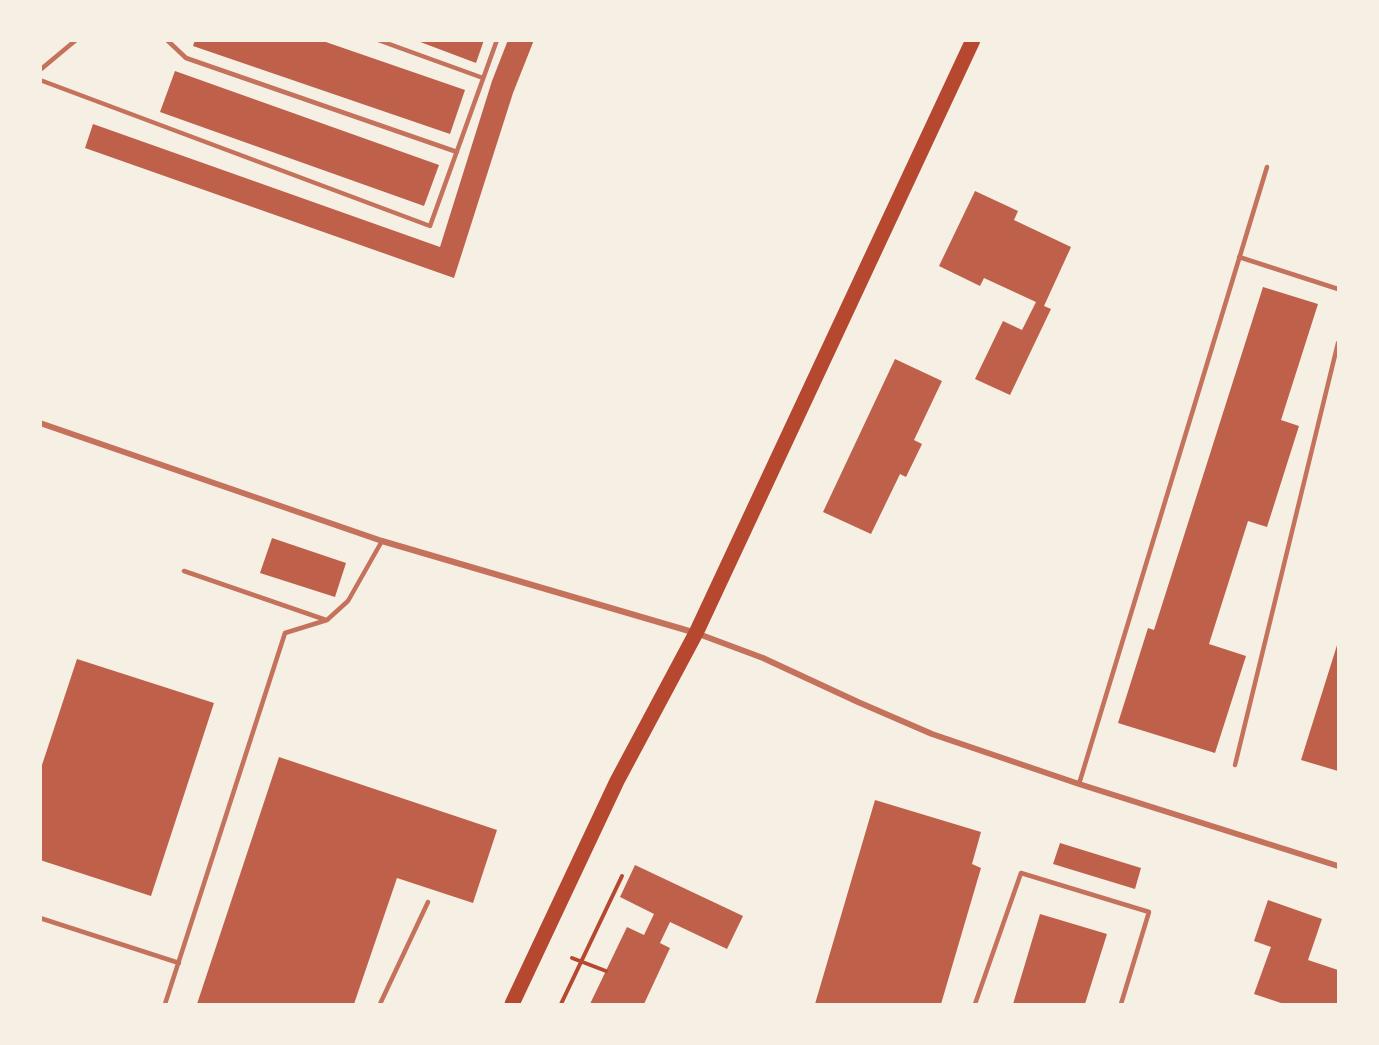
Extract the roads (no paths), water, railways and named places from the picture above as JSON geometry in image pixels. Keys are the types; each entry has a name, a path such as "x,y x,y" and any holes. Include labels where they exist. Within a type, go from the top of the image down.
{"main road":[{"path":"512,1005 617,781 696,633 973,40"}],"street":[{"path":"40,423 381,542 696,633 763,658 932,734 1079,784 1338,866"}],"lane":[{"path":"40,70 76,40"},
{"path":"167,40 186,58 457,152"},
{"path":"378,40 483,78"},
{"path":"40,80 430,226 497,40"},
{"path":"1079,784 1268,167"},
{"path":"1239,257 1338,289"},
{"path":"1235,765 1338,343"},
{"path":"165,1005 285,633 327,620 348,601 381,542"},
{"path":"184,571 327,620"},
{"path":"975,1005 1021,873 1149,912 1121,1005"},
{"path":"380,1005 428,902"},
{"path":"40,918 179,963"}]}
